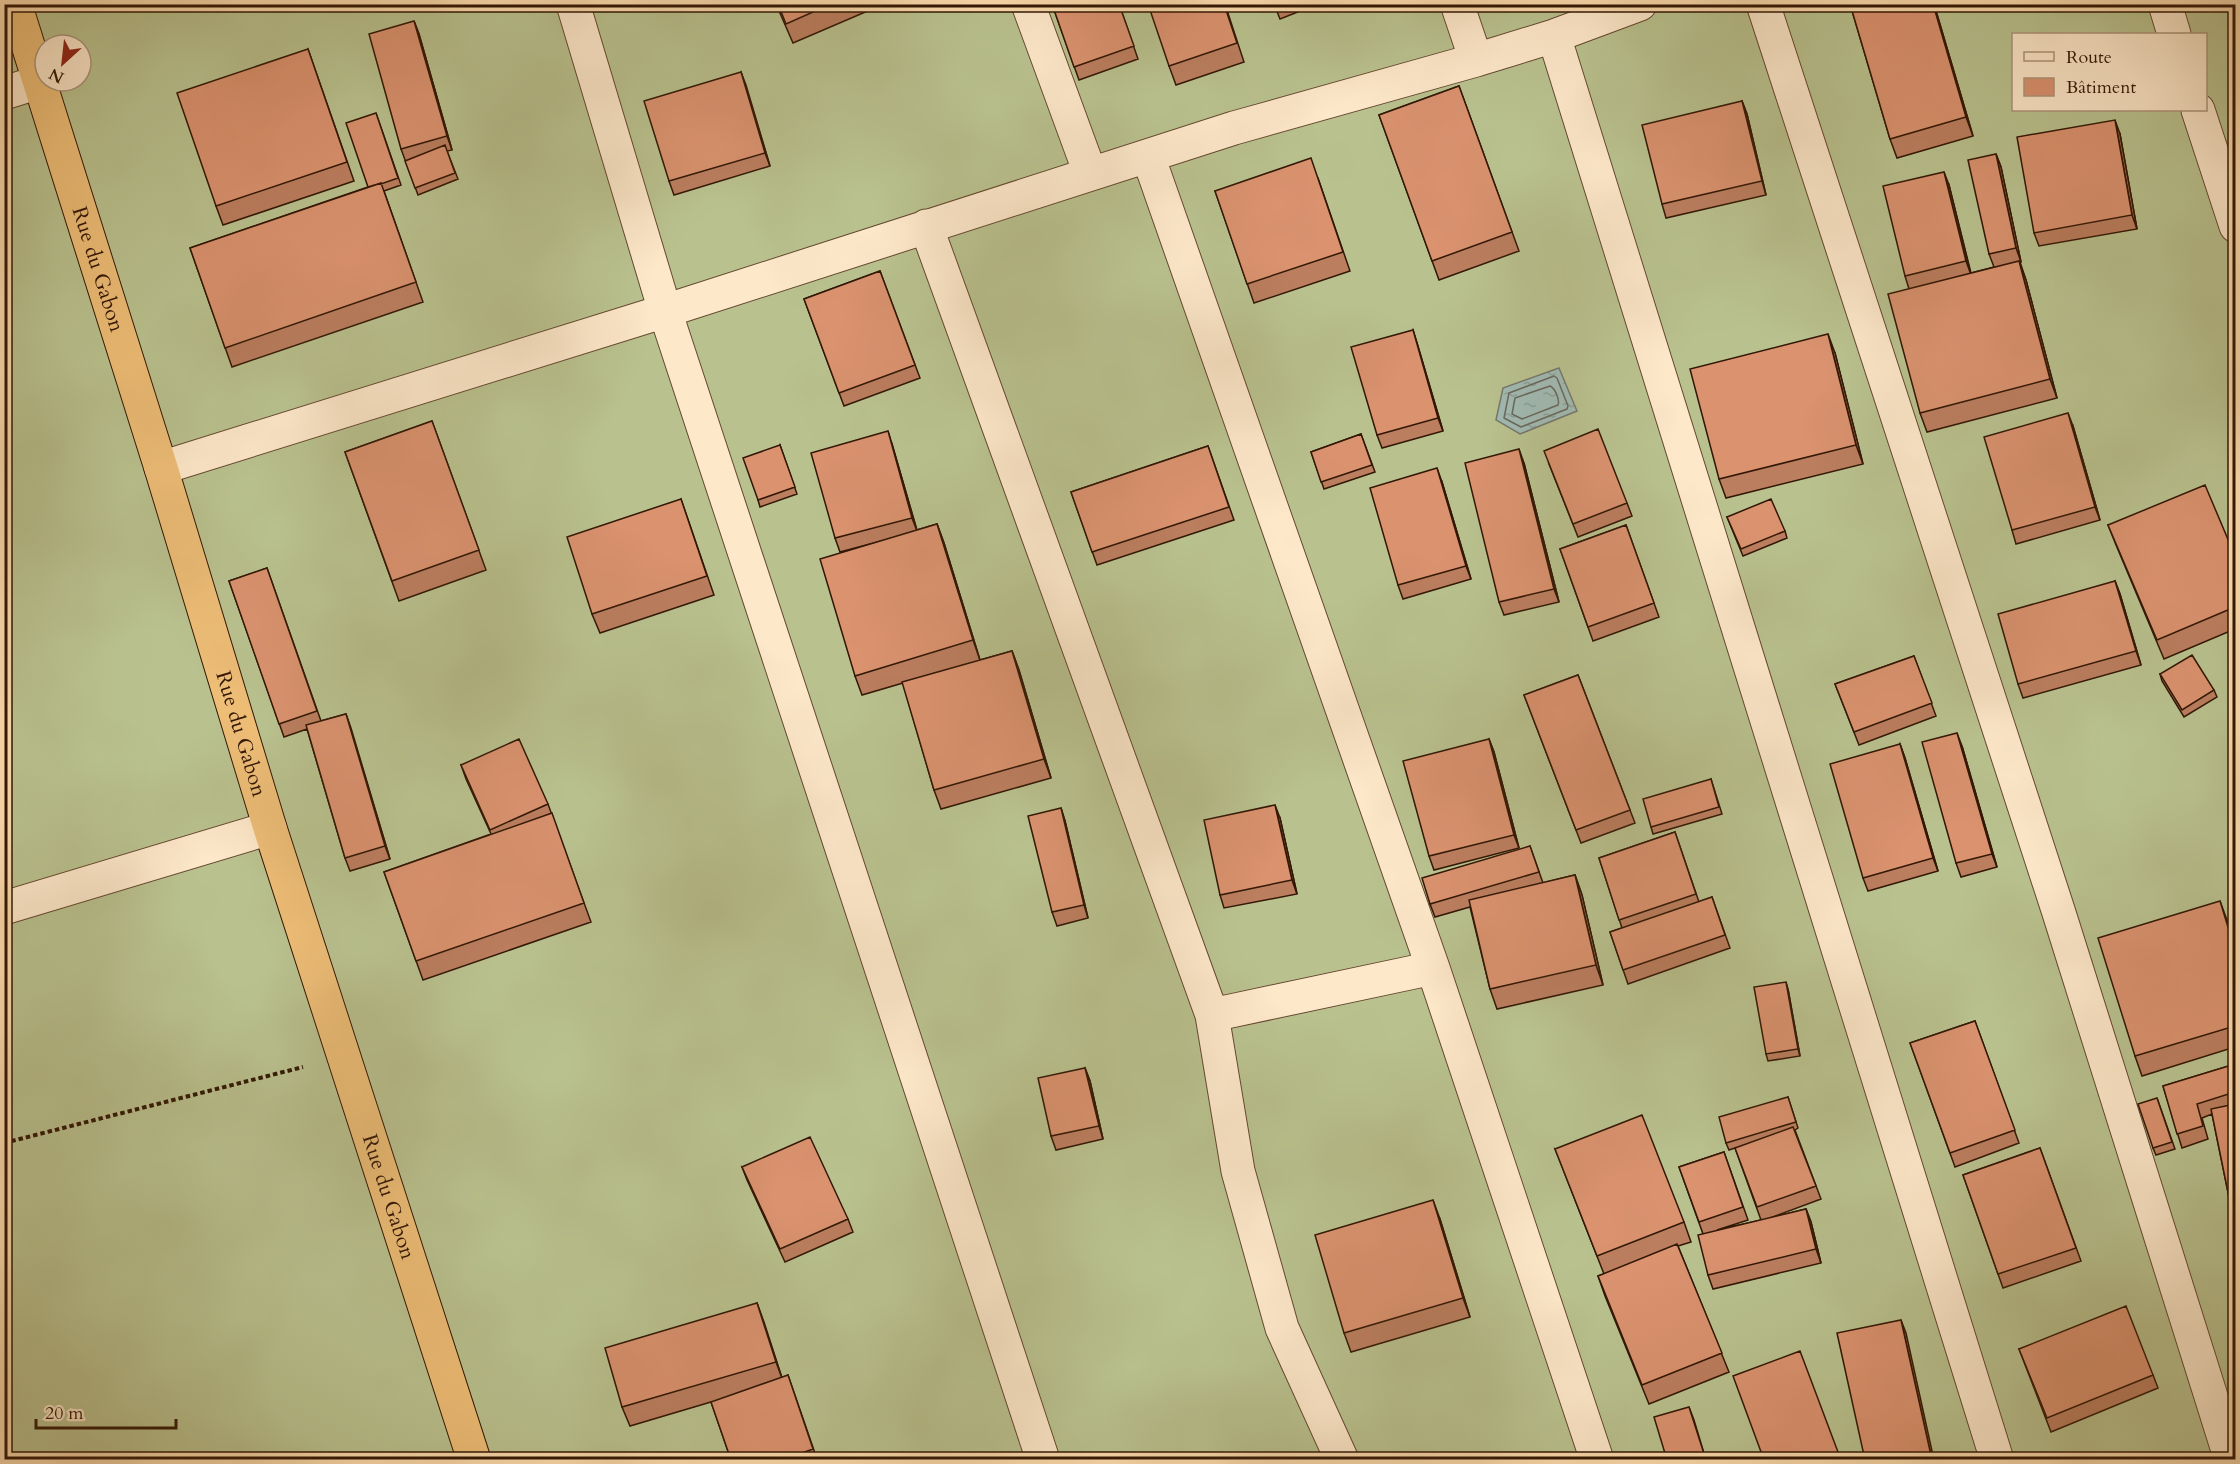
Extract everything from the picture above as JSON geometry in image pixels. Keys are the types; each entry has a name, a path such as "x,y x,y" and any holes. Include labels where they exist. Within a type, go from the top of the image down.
{"highway":[{"name":"Rue du Gabon","path":"15,4 33,62"},
{"name":"Rue du Gabon","path":"42,93 161,468 270,828 474,1460"}],"street":[{"path":"573,4 665,311 1043,1460"},
{"path":"1028,4 1090,173"},
{"path":"1457,4 1476,60"},
{"path":"161,468 665,311 1234,128 1554,36 1640,4"},
{"path":"1763,4 2059,913 2231,1460"},
{"path":"2165,4 2174,33"},
{"path":"1554,36 1997,1460"},
{"path":"4,93 33,84"},
{"path":"2198,111 2235,226"},
{"path":"1148,156 1434,968 1597,1460"},
{"path":"926,226 1212,1015 1238,1171 1282,1328 1342,1460"},
{"path":"4,908 270,828"},
{"path":"1212,1015 1434,968"}],"path":[{"path":"4,1143 345,1057"}],"green space":[{"path":"5,5 2235,5 2235,1459 5,1459"}],"water":[{"path":"1559,368 1577,411 1520,434 1496,420 1503,388"}],"building":[{"path":"778,4 831,4 786,24"},
{"path":"1052,4 1119,4 1134,46 1074,67"},
{"path":"1148,4 1224,4 1237,43 1169,66"},
{"path":"1850,4 1933,4 1966,117 1890,139"},
{"path":"414,21 447,136 401,149 369,34"},
{"path":"308,49 347,162 216,206 177,93"},
{"path":"741,72 765,153 669,181 644,101"},
{"path":"1459,86 1512,232 1432,261 1379,115"},
{"path":"1742,101 1762,181 1662,204 1642,125"},
{"path":"376,113 398,178 368,187 346,123"},
{"path":"2115,120 2132,215 2034,233 2017,137"},
{"path":"445,145 455,173 415,188 405,161"},
{"path":"1996,154 2016,248 1989,254 1968,160"},
{"path":"1311,158 1343,252 1247,284 1215,191"},
{"path":"1944,172 1966,261 1905,276 1883,186"},
{"path":"381,183 416,282 225,348 190,248"},
{"path":"2019,261 2050,379 1920,413 1888,294"},
{"path":"880,271 915,365 839,393 804,299"},
{"path":"1413,330 1438,418 1377,435 1351,347"},
{"path":"1828,334 1856,445 1719,479 1690,369"},
{"path":"2068,413 2095,507 2012,530 1984,437"},
{"path":"432,421 479,550 392,581 345,452"},
{"path":"1598,429 1627,503 1573,524 1544,451"},
{"path":"888,431 912,518 835,538 811,453"},
{"path":"1361,434 1372,465 1321,482 1311,452"},
{"path":"780,445 795,487 758,500 743,458"},
{"path":"1208,446 1229,507 1092,552 1071,492"},
{"path":"1519,449 1554,589 1499,602 1465,463"},
{"path":"1437,468 1466,566 1398,585 1370,488"},
{"path":"2205,485 2235,556 2235,607 2157,640 2108,525"},
{"path":"681,499 707,576 592,614 567,537"},
{"path":"1771,499 1785,531 1741,549 1727,517"},
{"path":"937,524 973,640 855,676 820,559"},
{"path":"1626,525 1654,603 1588,627 1560,549"},
{"path":"267,568 317,711 279,724 229,581"},
{"path":"2115,581 2136,651 2018,684 1998,614"},
{"path":"1012,651 1044,759 934,790 902,682"},
{"path":"2192,655 2214,690 2182,710 2160,674"},
{"path":"1914,656 1932,703 1854,732 1835,684"},
{"path":"1578,675 1630,810 1576,830 1524,695"},
{"path":"346,714 385,846 345,858 306,725"},
{"path":"1957,733 1992,854 1956,863 1922,742"},
{"path":"519,739 548,804 490,830 461,765"},
{"path":"1489,739 1514,835 1429,856 1403,761"},
{"path":"1900,744 1933,858 1863,878 1830,764"},
{"path":"1711,779 1719,807 1651,827 1643,799"},
{"path":"1275,805 1292,880 1220,895 1204,820"},
{"path":"1061,808 1084,905 1052,912 1028,816"},
{"path":"552,813 584,903 416,961 384,872"},
{"path":"1675,832 1696,894 1619,920 1599,858"},
{"path":"1530,846 1539,872 1430,904 1422,878"},
{"path":"1575,875 1596,965 1490,989 1469,900"},
{"path":"1712,897 1725,935 1623,970 1610,932"},
{"path":"2220,901 2235,950 2235,1026 2135,1056 2098,938"},
{"path":"1786,982 1798,1049 1766,1054 1754,987"},
{"path":"1975,1021 2015,1130 1950,1153 1910,1043"},
{"path":"2235,1064 2235,1092 2197,1104 2203,1126 2177,1134 2163,1086"},
{"path":"1085,1068 1099,1126 1051,1136 1038,1078"},
{"path":"1788,1097 1796,1122 1726,1143 1719,1117"},
{"path":"2157,1098 2172,1142 2153,1148 2138,1104"},
{"path":"2235,1104 2235,1206 2231,1207 2211,1109"},
{"path":"1642,1115 1684,1222 1597,1256 1555,1149"},
{"path":"1793,1127 1816,1186 1757,1207 1735,1148"},
{"path":"810,1137 848,1219 780,1249 742,1167"},
{"path":"2040,1148 2076,1248 1998,1274 1963,1175"},
{"path":"1724,1152 1743,1207 1699,1222 1679,1167"},
{"path":"1433,1200 1463,1298 1344,1333 1315,1235"},
{"path":"1806,1209 1816,1249 1708,1275 1698,1235"},
{"path":"1677,1244 1722,1353 1642,1385 1598,1276"},
{"path":"757,1303 776,1362 622,1407 605,1348"},
{"path":"2126,1306 2153,1375 2047,1418 2019,1349"},
{"path":"1901,1320 1932,1460 1865,1460 1837,1333"},
{"path":"1800,1351 1841,1460 1764,1460 1733,1376"},
{"path":"788,1375 813,1449 783,1460 731,1460 711,1402"},
{"path":"1689,1407 1706,1460 1667,1460 1654,1417"},
{"path":"836,1455 837,1460 816,1460"}]}
